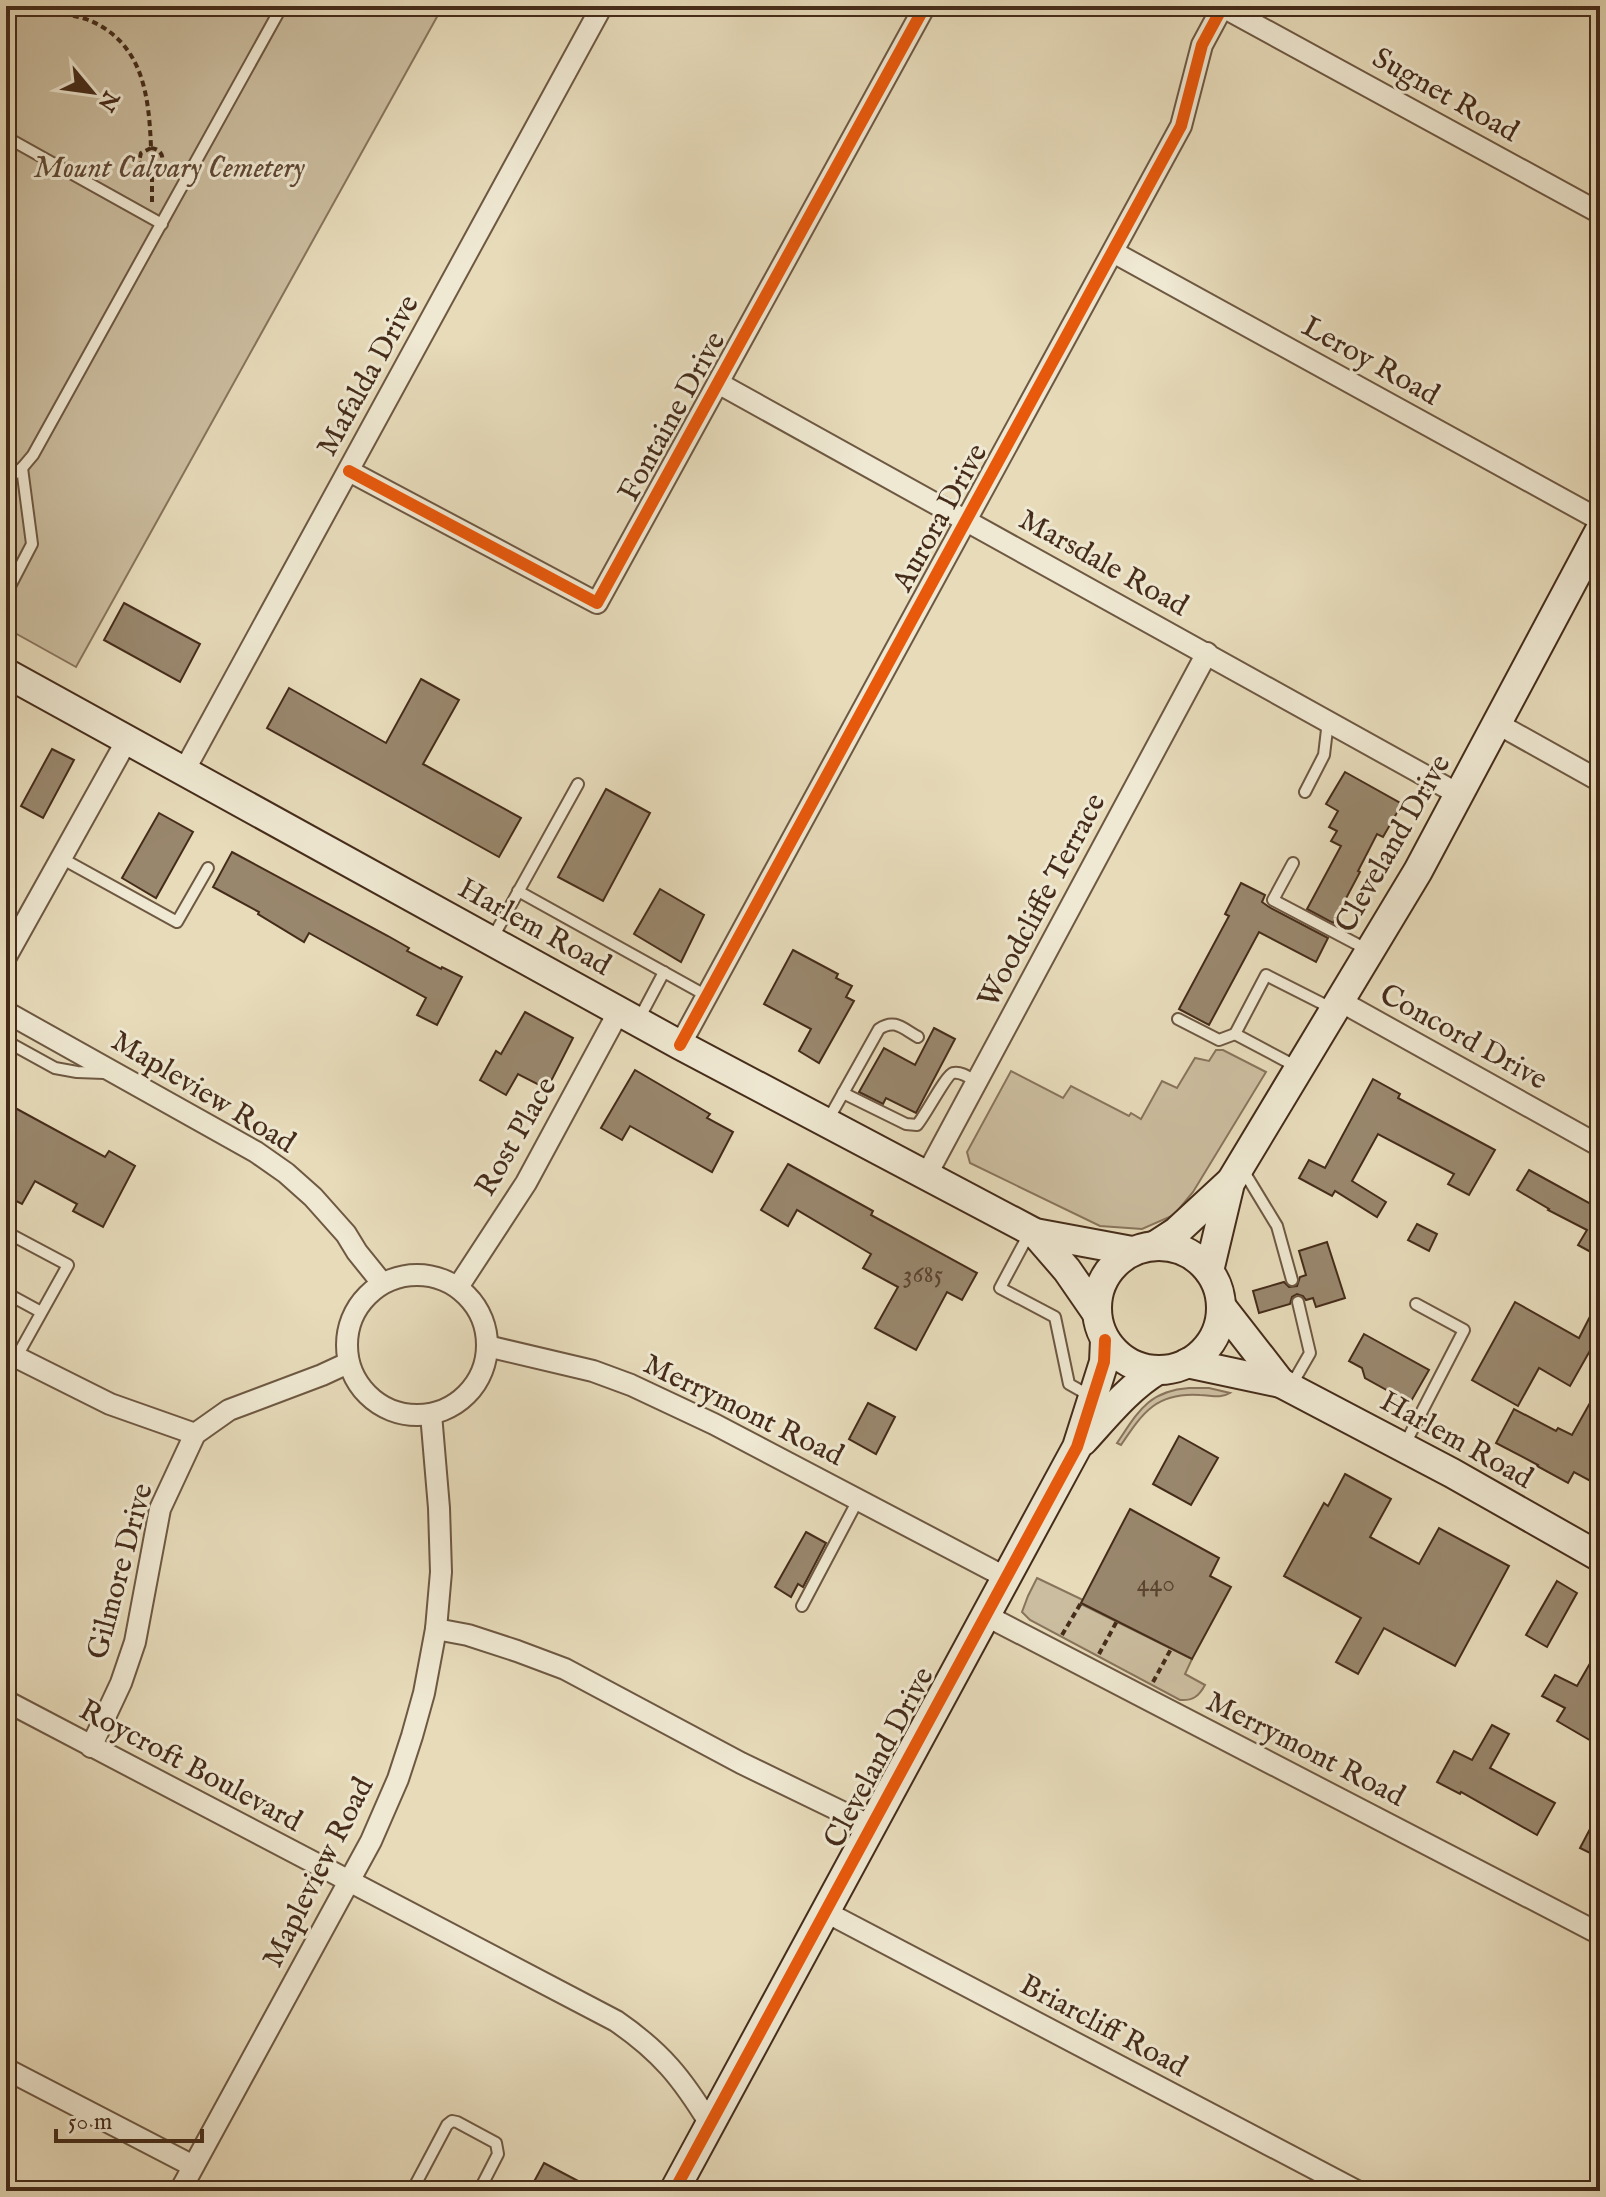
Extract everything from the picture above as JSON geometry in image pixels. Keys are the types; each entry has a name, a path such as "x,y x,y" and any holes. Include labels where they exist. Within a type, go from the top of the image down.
{"main road":[{"name":"Cleveland Drive","path":"1144,1248 1176,1232 1235,1174 1418,871 1600,530"},
{"name":"Harlem Road","path":"6,673 680,1045 1033,1232 1067,1270 1096,1312"},
{"name":"Cleveland Drive","path":"1209,1271 1235,1174"},
{"name":"Harlem Road","path":"1033,1232 1144,1248"},
{"path":"1144,1248 1180,1249 1209,1271 1215,1281 1221,1306 1215,1334 1198,1356 1168,1370 1142,1368 1127,1362 1105,1340 1096,1312 1097,1297 1101,1283 1119,1259 1144,1248"},
{"name":"Harlem Road","path":"1221,1306 1286,1386"},
{"name":"Cleveland Drive","path":"674,2191 1077,1447 1104,1362 1105,1340"},
{"name":"Harlem Road","path":"1187,1363 1286,1386 1600,1557"},
{"name":"Cleveland Drive","path":"1077,1447 1142,1379 1158,1370"}],"street":[{"name":"Mafalda Drive","path":"184,771 602,6"},
{"name":"Fontaine Drive","path":"349,471 597,603 925,6"},
{"name":"Sugnet Road","path":"1222,6 1600,213"},
{"name":"Aurora Drive","path":"680,1045 1181,126 1202,45 1222,6"},
{"name":"Leroy Road","path":"1113,252 1600,520"},
{"name":"Marsdale Road","path":"718,383 1460,795"},
{"name":"Woodcliffe Terrace","path":"927,1174 1207,653"},
{"path":"1498,724 1600,781"},
{"path":"6,957 127,740"},
{"name":"Concord Drive","path":"1337,1006 1600,1146"},
{"name":"Mapleview Road","path":"6,1012 256,1152 286,1173 313,1197 346,1234 382,1283"},
{"name":"Rost Place","path":"458,1287 628,1016"},
{"path":"411,1274 435,1276 458,1287 472,1301 484,1322 486,1360 476,1383 454,1405 431,1414 407,1415 384,1408 359,1385 348,1363 346,1344 350,1320 363,1299 382,1283 411,1274"},
{"name":"Merrymont Road","path":"487,1346 593,1371 631,1385 714,1424 1005,1577"},
{"path":"16,1357 110,1404 195,1434"},
{"name":"Gilmore Drive","path":"91,1747 121,1683 135,1642 160,1509 195,1434 229,1410 348,1363"},
{"name":"Mapleview Road","path":"180,2191 371,1841 398,1779 424,1693 436,1629 441,1572 431,1414"},
{"name":"Merrymont Road","path":"985,1615 1600,1934"},
{"path":"436,1629 468,1635 565,1669 727,1756 871,1826"},
{"name":"Roycroft Boulevard","path":"6,1701 616,2021 643,2039 664,2059 680,2077 710,2124"},
{"name":"Briarcliff Road","path":"824,1911 1357,2191"},
{"path":"6,2069 193,2166"}],"lane":[{"path":"6,480 33,455 157,221 282,6"},
{"path":"6,137 157,221"},
{"path":"6,594 32,544 22,468"},
{"path":"1305,792 1324,755 1328,721"},
{"path":"491,940 578,784"},
{"path":"61,858 177,922 208,868"},
{"path":"1293,863 1273,900 1370,951"},
{"path":"518,891 707,996"},
{"path":"628,1016 664,972"},
{"path":"1178,1019 1219,1040 1235,1034 1266,975 1337,1006"},
{"path":"827,1122 879,1029 894,1023 918,1037"},
{"path":"1235,1034 1299,1068"},
{"path":"6,1041 55,1068 115,1073"},
{"path":"843,1093 906,1124 917,1125 947,1076 960,1073 977,1082"},
{"path":"1235,1174 1277,1226 1292,1280"},
{"path":"6,1232 68,1265 6,1376"},
{"path":"1033,1232 1000,1288 1055,1317 1069,1384 1093,1398"},
{"path":"6,1293 41,1312"},
{"path":"1286,1386 1310,1353 1298,1302"},
{"path":"1403,1448 1464,1330 1416,1304"},
{"path":"802,1606 858,1500"},
{"path":"412,2191 452,2121 496,2143 498,2148 498,2154 479,2191"}],"path":[{"path":"45,6 54,12 86,19 123,44 145,84 151,148"},
{"path":"151,148 159,150 163,157 162,166 152,173 145,171 139,161 141,153 151,148"},
{"path":"152,173 157,221"},
{"path":"1061,1636 1081,1603"},
{"path":"1098,1656 1117,1621"},
{"path":"1152,1685 1171,1649"}],"green space":[{"name":"Mount Calvary Cemetery","path":"6,6 443,6 76,667 6,628"},
{"path":"1216,1050 1223,1050 1266,1072 1193,1192 1174,1215 1142,1229 1100,1226 970,1163 967,1152 1011,1071 1063,1098 1071,1086 1129,1116 1131,1113 1141,1119 1162,1081 1177,1088 1195,1058 1209,1061"},
{"path":"1189,1388 1209,1388 1230,1393 1219,1396 1185,1395 1162,1401 1144,1414 1121,1445 1117,1443 1146,1405 1163,1394"},
{"path":"1037,1578 1083,1600 1081,1604 1192,1659 1185,1674 1205,1685 1203,1689 1192,1699 1180,1700 1030,1620 1022,1612"}],"building":[{"path":"124,603 200,644 180,682 104,640"},
{"path":"421,679 459,700 423,764 521,818 499,857 267,728 289,688 386,743"},
{"path":"52,749 74,760 43,818 21,806"},
{"path":"1345,772 1402,804 1383,837 1377,834 1333,923 1307,909 1341,846 1331,841 1337,831 1329,827 1338,811 1326,804"},
{"path":"606,789 650,813 603,901 558,877"},
{"path":"159,813 193,832 156,898 122,878"},
{"path":"232,852 388,936 409,948 407,951 462,977 437,1025 417,1015 426,998 309,933 304,942 213,887"},
{"path":"1241,883 1265,895 1262,902 1269,907 1328,938 1316,962 1259,932 1209,1025 1179,1009 1229,916 1225,914"},
{"path":"660,889 704,915 681,962 634,934"},
{"path":"793,950 838,974 836,978 852,986 846,997 854,1001 819,1063 799,1051 811,1029 764,1004"},
{"path":"525,1012 573,1038 547,1089 518,1074 506,1095 480,1080 496,1051 501,1054"},
{"path":"934,1028 955,1039 916,1113 886,1098 883,1104 859,1092 884,1048 915,1065"},
{"path":"635,1070 710,1114 707,1118 733,1132 712,1172 630,1126 622,1140 601,1128"},
{"path":"1373,1079 1400,1094 1398,1098 1495,1150 1469,1195 1448,1184 1454,1174 1378,1134 1352,1181 1386,1202 1377,1217 1335,1191 1332,1196 1299,1178 1309,1160 1325,1168"},
{"path":"6,1103 105,1157 109,1151 135,1166 103,1227 73,1211 77,1204 35,1181 22,1204 6,1196"},
{"path":"788,1164 873,1211 871,1215 977,1273 962,1300 947,1292 916,1350 875,1328 898,1287 863,1268 871,1254 797,1210 788,1226 761,1210"},
{"path":"1529,1170 1598,1208 1600,1205 1600,1257 1578,1245 1587,1230 1517,1190"},
{"path":"1417,1224 1437,1234 1429,1251 1408,1240"},
{"path":"1327,1242 1345,1298 1316,1307 1313,1298 1306,1300 1297,1294 1290,1304 1259,1313 1253,1291 1284,1282 1289,1287 1297,1286 1300,1277 1306,1275 1299,1251"},
{"path":"1600,1297 1600,1333 1570,1386 1539,1368 1518,1406 1472,1380 1515,1302 1579,1338"},
{"path":"1364,1334 1429,1370 1410,1403 1365,1378 1362,1368 1349,1361"},
{"path":"1600,1385 1600,1486 1574,1472 1568,1483 1496,1443 1514,1409 1556,1431 1558,1428 1572,1435"},
{"path":"868,1403 895,1417 876,1454 849,1439"},
{"path":"1179,1436 1218,1458 1191,1505 1153,1484"},
{"path":"1345,1474 1391,1499 1370,1537 1419,1564 1439,1528 1509,1566 1455,1666 1384,1628 1358,1674 1336,1662 1361,1618 1284,1576 1324,1503 1328,1506"},
{"path":"1130,1509 1219,1558 1210,1576 1231,1587 1192,1659 1081,1603"},
{"path":"806,1532 826,1543 803,1587 798,1584 791,1597 775,1587"},
{"path":"1557,1581 1577,1593 1547,1647 1526,1635"},
{"path":"1600,1646 1600,1746 1557,1721 1565,1708 1542,1696 1555,1675 1577,1686"},
{"path":"1492,1725 1509,1734 1490,1768 1555,1803 1537,1835 1461,1792 1437,1782 1454,1751 1472,1760"},
{"path":"1600,1810 1600,1858 1580,1848"},
{"path":"544,2163 597,2191 529,2191"}],"cycle path":[{"path":"349,471 597,603 925,6"},
{"path":"680,1045 1181,126 1202,45 1223,6"},
{"path":"674,2191 1077,1447 1104,1362 1105,1340"}]}
